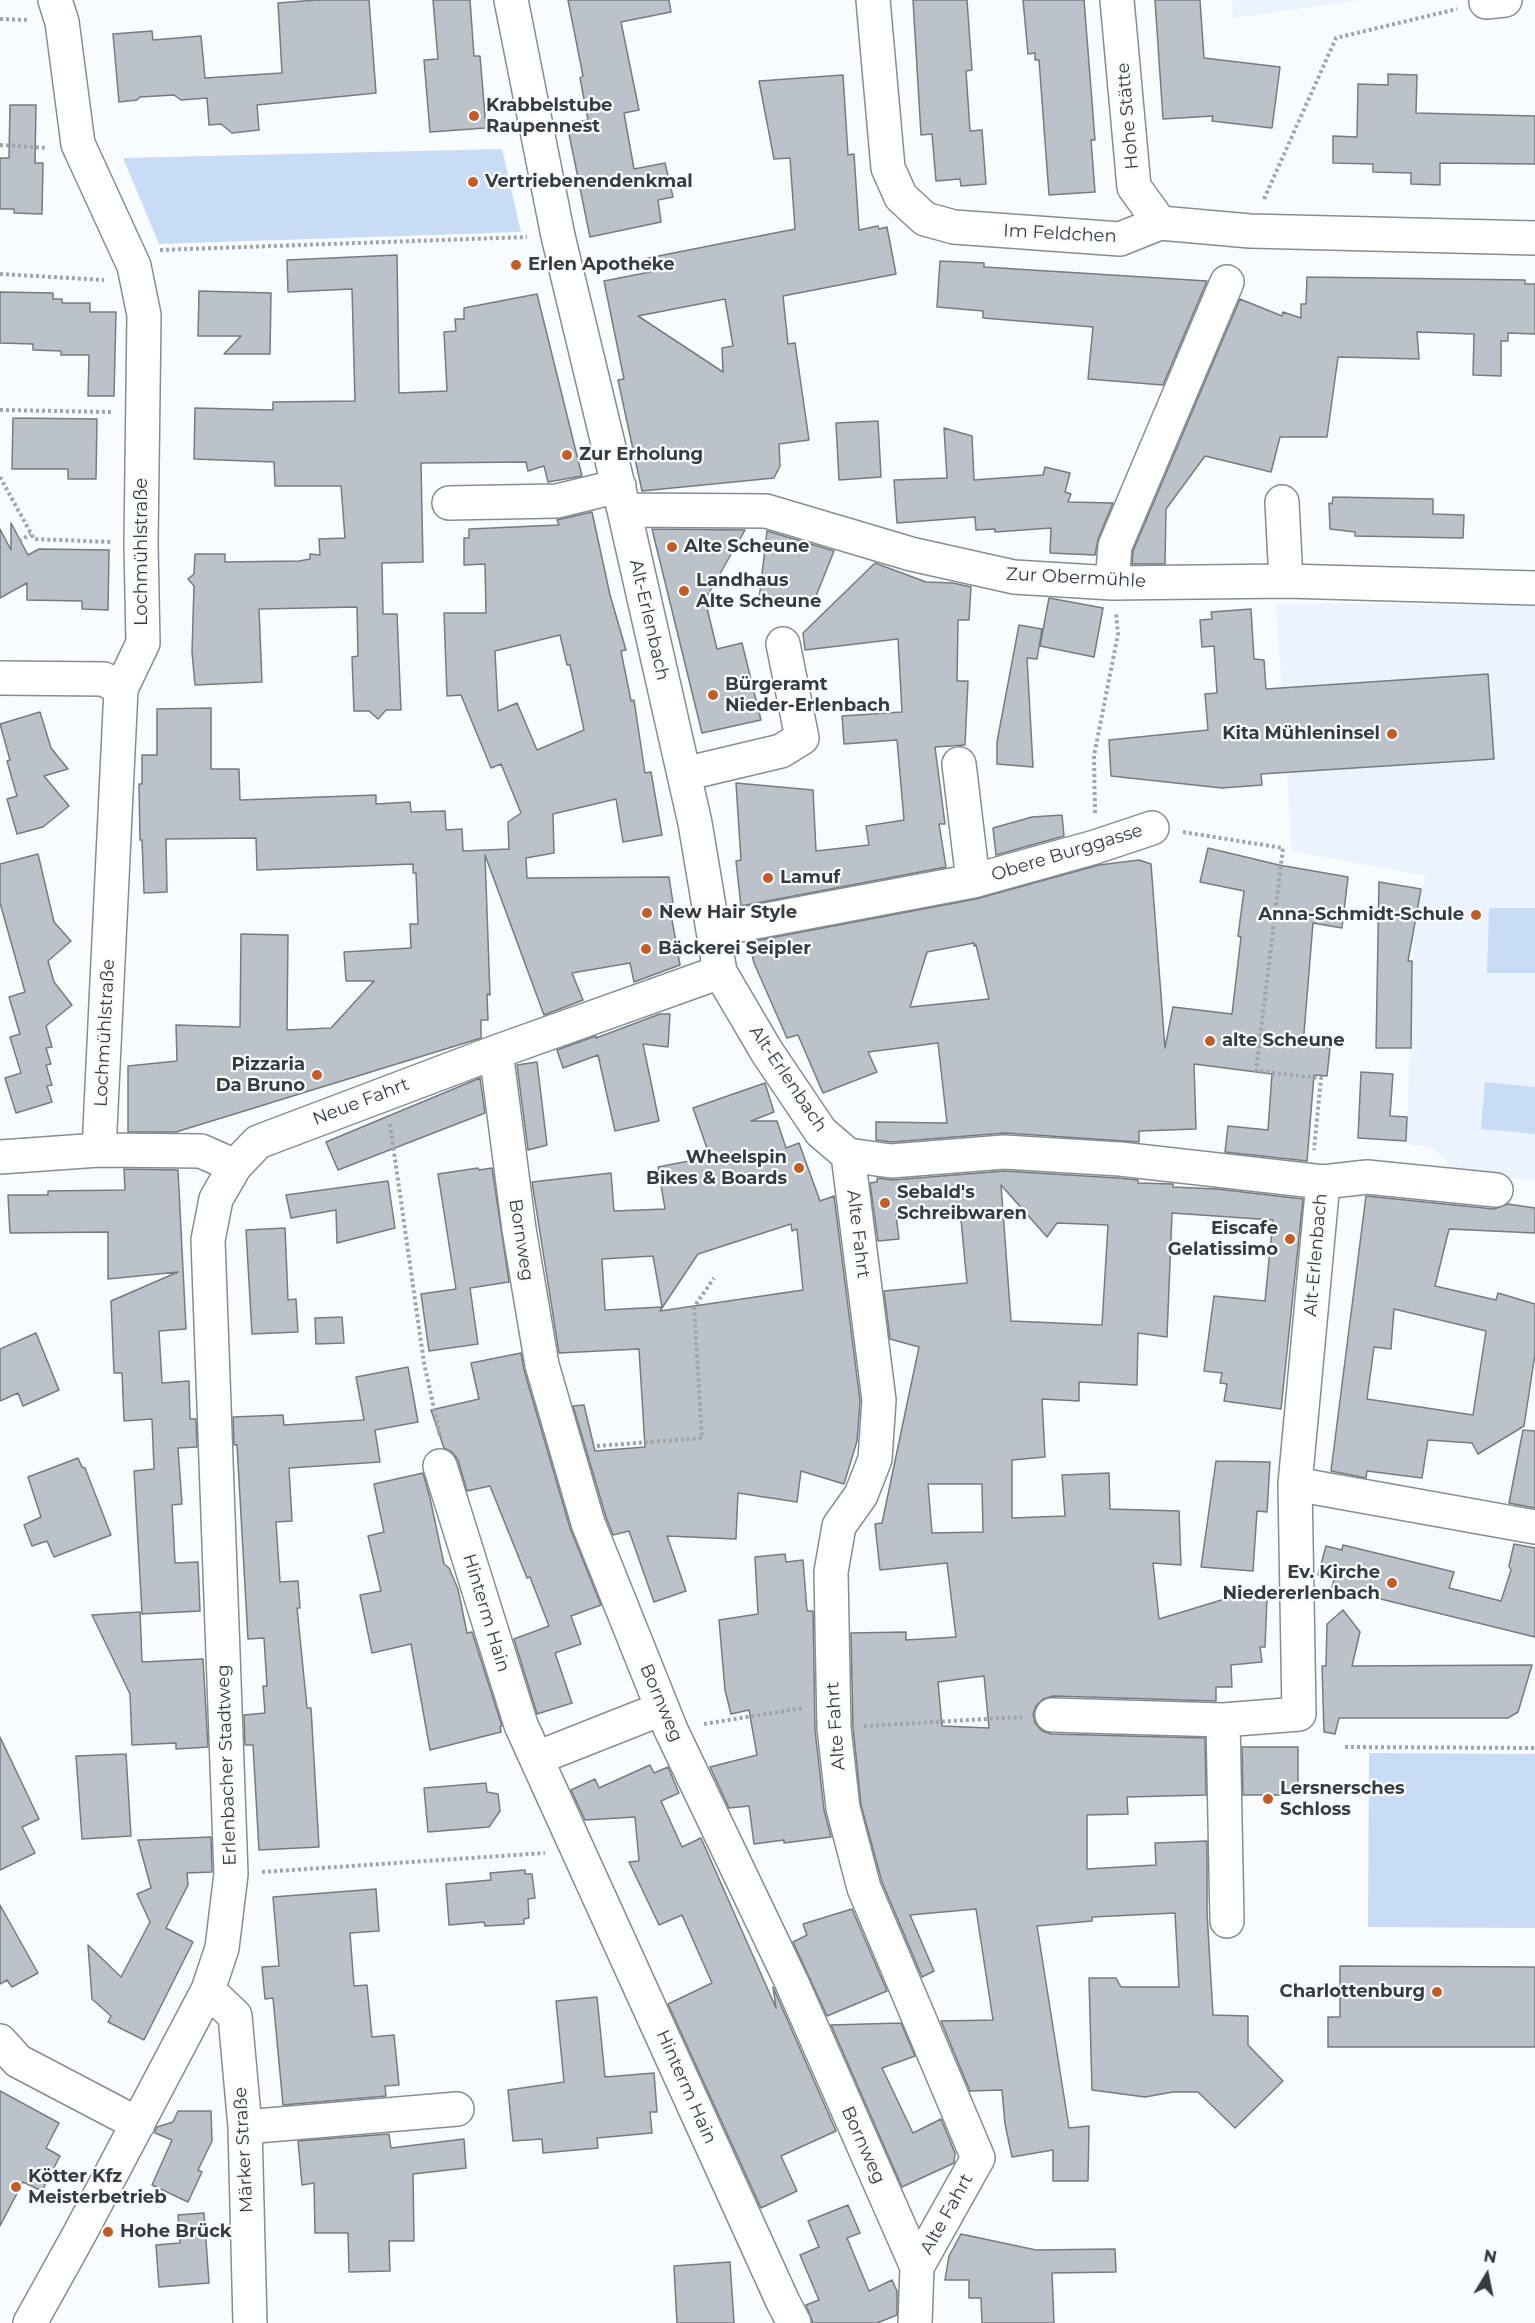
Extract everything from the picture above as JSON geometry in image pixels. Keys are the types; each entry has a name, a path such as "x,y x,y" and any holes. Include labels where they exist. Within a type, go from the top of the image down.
{"street":[{"name":"Lochmühlstraße","path":"55,0 62,22 78,144 131,259 144,315 142,643 121,689 99,1150"},
{"name":"Alt-Erlenbach","path":"511,0 558,236 622,498 695,823 720,972 767,1052 821,1132 848,1155 891,1161 1004,1152 1120,1159 1317,1182 1295,1484 1299,1714 1223,1720"},
{"name":"Im Feldchen","path":"873,0 888,168 901,197 925,219 954,227 1120,239 1160,224 1250,231 1535,238"},
{"name":"Hohe Stätte","path":"1117,0 1134,187 1160,224"},
{"path":"1112,583 1115,546 1227,282"},
{"name":"Zur Obermühle","path":"449,503 622,498 766,511 911,554 1014,577 1112,583 1286,580 1535,588"},
{"path":"1282,502 1286,580"},
{"path":"684,774 781,751 802,738 783,644"},
{"path":"0,678 104,679 121,689"},
{"path":"959,764 973,881"},
{"name":"Obere Burggasse","path":"713,930 973,881 1095,847 1152,828"},
{"name":"Neue Fahrt","path":"235,1167 258,1142 496,1052 720,972"},
{"name":"Bornweg","path":"496,1052 519,1230 542,1365 588,1523 666,1719 792,1983 917,2267 915,2323"},
{"path":"0,1157 99,1150 201,1151 235,1167"},
{"name":"Alte Fahrt","path":"848,1155 879,1400 875,1460 861,1495 839,1526 831,1572 833,1715 843,1808 864,1888 978,2158 917,2267"},
{"name":"Erlenbacher Stadtweg","path":"30,2323 208,1990 222,1948 231,1874 208,1240 216,1199 235,1167"},
{"path":"1317,1182 1367,1177 1496,1190"},
{"name":"Hinterm Hain","path":"440,1466 521,1725 794,2323"},
{"path":"1295,1484 1535,1527"},
{"path":"1052,1715 1223,1720 1227,1921"},
{"path":"537,1758 666,1719"},
{"name":"Märker Straße","path":"208,1990 236,2016 245,2127 250,2323"},
{"path":"0,2041 18,2061 138,2124"},
{"path":"245,2127 457,2109"}],"path":[{"path":"1250,231 1336,39 1495,1"},
{"path":"0,146 61,149 78,144"},
{"path":"0,274 109,280 131,259 558,236"},
{"path":"0,410 114,412 143,415"},
{"path":"0,477 34,539 141,544"},
{"path":"19,541 31,534"},
{"path":"1095,847 1094,756 1118,634 1112,583"},
{"name":"Obere Burggasse","path":"1152,828 1283,848 1256,1071 1321,1078 1317,1182"},
{"path":"386,1093 424,1363 444,1451 440,1466"},
{"path":"565,1448 702,1438 694,1307 714,1278"},
{"path":"666,1719 833,1715 1052,1715"},
{"path":"1345,1747 1535,1748"},
{"path":"231,1874 579,1851"}],"shaded area":[{"path":"1232,0 1361,0 1233,18"},
{"path":"502,149 521,232 159,244 123,158"},
{"path":"1276,603 1535,605 1535,1180 1450,1172 1447,1160 1430,1147 1406,1144 1413,974 1412,939 1421,890 1427,876 1292,851"},
{"path":"1489,908 1535,908 1535,973 1487,973"},
{"path":"1485,1082 1535,1087 1535,1134 1481,1129"},
{"path":"1369,1753 1535,1754 1535,1928 1368,1927"}],"building":[{"path":"369,0 376,93 257,105 259,130 232,133 221,124 209,125 207,98 181,100 174,95 140,97 137,100 119,102 113,34 152,31 153,40 201,36 205,78 282,73 278,3"},
{"path":"433,0 470,0 474,56 480,56 486,128 430,132 424,60 438,59"},
{"path":"568,0 669,0 671,12 621,22 639,110 624,113 634,169 665,163 673,197 658,200 661,222 590,237 567,124 588,120 580,78 583,76"},
{"path":"913,0 967,0 972,70 966,71 970,131 982,130 986,184 961,186 960,179 936,181 932,134 921,135"},
{"path":"1023,0 1084,0 1095,140 1091,140 1095,192 1049,195 1039,60 1035,60 1035,53 1028,54"},
{"path":"1155,0 1200,0 1204,58 1280,67 1272,128 1212,121 1213,116 1163,119"},
{"path":"1388,74 1417,75 1416,113 1535,116 1535,164 1440,163 1440,185 1411,184 1411,173 1373,172 1373,164 1333,163 1333,136 1357,137 1358,84 1388,85"},
{"path":"843,75 848,155 854,154 859,230 878,226 879,229 887,227 896,274 783,296 788,344 795,343 809,440 779,444 780,466 774,478 642,491 618,380 624,379 604,281 650,272 648,258 795,229 790,158 774,159 759,81","holes":["725,299 733,346 722,348 723,372 638,316"]},
{"path":"10,105 36,105 35,163 43,163 42,214 14,213 14,209 0,209 0,158 9,158"},
{"path":"397,255 399,393 447,391 444,332 456,331 455,319 464,319 464,308 537,294 582,476 548,482 544,466 528,471 526,462 421,463 423,562 382,563 383,614 397,614 401,710 386,710 378,719 369,711 354,711 352,657 358,656 357,607 259,609 262,682 195,685 192,652 194,586 188,579 194,574 195,554 225,554 225,562 299,561 310,559 310,554 320,555 319,539 345,538 341,486 275,486 274,462 194,459 195,408 273,410 273,402 355,401 352,289 288,292 287,260"},
{"path":"940,261 984,263 984,267 1207,281 1163,385 1088,379 1093,327 983,318 983,311 937,307"},
{"path":"1307,277 1525,280 1525,284 1535,284 1535,334 1508,333 1508,341 1501,341 1501,376 1473,375 1474,334 1417,332 1419,359 1338,357 1327,437 1280,437 1271,472 1205,456 1166,509 1165,564 1132,564 1133,551 1240,299 1282,316 1283,312 1301,318 1301,304 1306,304"},
{"path":"199,291 271,293 270,354 224,354 241,336 198,336"},
{"path":"0,292 53,293 53,299 62,299 62,303 90,303 90,312 116,312 114,396 88,396 89,355 61,355 61,351 33,350 33,344 0,343"},
{"path":"13,418 97,419 96,479 68,479 68,469 12,469"},
{"path":"878,421 881,477 839,480 836,423"},
{"path":"944,428 972,436 974,480 1043,475 1045,467 1070,473 1065,492 1071,494 1068,502 1113,503 1098,539 1095,555 1050,553 1051,528 995,532 995,529 976,530 975,517 897,523 894,480 947,478"},
{"path":"1333,497 1433,499 1433,514 1464,515 1463,538 1355,536 1355,532 1330,529 1329,503 1332,504"},
{"path":"592,512 610,595 626,650 621,651 631,701 634,700 645,773 651,772 662,835 623,842 616,799 553,814 554,853 526,858 527,878 669,877 673,903 669,903 680,965 634,982 630,963 572,973 583,1000 544,1015 485,855 490,995 487,994 488,1020 481,1020 481,1038 176,1132 128,1132 128,1066 177,1061 176,1025 240,1027 241,934 288,935 287,1030 331,1028 374,981 346,981 344,952 411,948 410,924 418,924 416,873 413,873 413,864 257,870 256,838 166,839 167,892 144,893 139,784 142,784 142,755 157,755 157,709 211,708 211,769 239,769 240,800 376,795 376,804 410,802 411,812 445,811 446,830 462,829 463,851 509,849 508,822 521,813 501,764 491,768 461,695 447,696 444,613 486,613 485,564 464,565 464,538 469,538 469,529 559,525 557,520","holes":["560,635 567,665 570,665 584,730 537,750 517,703 498,711 495,651"]},
{"path":"11,523 28,555 39,549 109,550 108,610 82,609 82,601 27,600 27,583 0,598 0,529 11,550"},
{"path":"652,529 745,530 705,600 717,649 742,643 761,720 702,733"},
{"path":"767,531 834,551 812,606 790,608 787,598 758,608"},
{"path":"875,563 926,582 953,583 971,587 969,620 958,620 957,681 968,681 965,745 935,747 945,824 939,824 946,867 741,906 736,861 741,860 736,783 813,790 816,851 869,845 866,826 904,820 897,740 844,744 842,716 902,712 898,639 805,650 803,633"},
{"path":"1049,598 1103,608 1094,657 1040,646"},
{"path":"1251,609 1254,659 1264,660 1266,689 1488,674 1494,759 1261,774 1262,785 1222,788 1111,776 1109,740 1208,730 1205,694 1217,693 1214,646 1202,647 1200,620 1212,619 1211,612"},
{"path":"1019,625 1042,629 1037,659 1027,658 1033,767 997,764 997,742"},
{"path":"40,712 51,748 68,769 44,776 69,806 43,827 17,834 7,799 17,796 0,724"},
{"path":"1062,815 1064,836 996,855 993,828 1032,817"},
{"path":"1208,848 1279,865 1348,877 1342,928 1313,923 1303,1045 1330,1048 1327,1076 1314,1075 1307,1161 1225,1152 1228,1126 1268,1130 1272,1074 1194,1064 1196,1129 1139,1131 1139,1142 1005,1133 892,1142 876,1140 876,1122 947,1123 938,1043 868,1052 877,1072 823,1093 798,1035 787,1038 754,963 749,942 976,899 1099,865 1139,860 1151,864 1165,1048 1173,1007 1232,1014 1244,891 1200,882","holes":["974,943 974,946 976,945 989,999 910,1007 927,952"]},
{"path":"38,854 54,922 71,941 48,961 54,982 72,1005 46,1026 52,1047 46,1048 51,1064 46,1065 52,1085 47,1086 52,1102 16,1113 5,1078 21,1073 10,1037 20,1034 9,997 25,992 0,903 0,864"},
{"path":"1379,882 1421,889 1408,961 1412,961 1411,1048 1376,1048"},
{"path":"660,1014 670,1014 668,1047 643,1044 659,1121 615,1131 598,1055 563,1068 557,1050"},
{"path":"537,1062 547,1145 528,1150 517,1065"},
{"path":"1361,1072 1393,1074 1390,1116 1407,1117 1406,1141 1358,1138"},
{"path":"480,1078 485,1113 338,1170 326,1142"},
{"path":"765,1083 774,1112 751,1121 777,1121 786,1148 799,1143 820,1201 834,1196 860,1401 857,1441 844,1484 801,1471 797,1502 738,1493 736,1539 667,1536 686,1591 654,1602 629,1531 613,1535 573,1406 584,1405 595,1451 645,1447 639,1349 559,1353 532,1182 611,1173 614,1211 665,1209 658,1167 710,1157 693,1108","holes":["791,1224 792,1231 797,1229 803,1290 660,1311 698,1254","653,1256 662,1307 605,1310 602,1259"]},
{"path":"478,1168 479,1170 492,1168 509,1282 470,1288 478,1344 429,1351 421,1294 456,1289 438,1174"},
{"path":"124,1169 178,1170 186,1329 159,1331 162,1383 189,1381 190,1419 196,1419 197,1447 178,1448 182,1504 172,1505 175,1563 198,1562 200,1611 142,1614 134,1471 154,1469 152,1419 124,1421 122,1373 114,1373 111,1301 178,1272 108,1279 108,1232 10,1233 8,1195 48,1195 48,1191 125,1190"},
{"path":"1004,1171 1118,1178 1138,1180 1138,1183 1173,1184 1173,1187 1217,1189 1303,1199 1281,1409 1224,1401 1227,1384 1220,1383 1222,1373 1204,1371 1214,1296 1265,1301 1273,1220 1172,1213 1167,1337 1138,1333 1137,1385 1079,1382 1079,1401 1042,1399 1045,1457 1012,1460 1012,1518 1065,1516 1062,1475 1109,1473 1110,1509 1179,1511 1181,1565 1153,1563 1159,1619 1251,1591 1251,1599 1267,1598 1265,1647 1260,1647 1262,1662 1231,1665 1232,1687 1216,1687 1216,1701 1053,1696 1043,1699 1036,1706 1033,1714 1035,1723 1042,1731 1051,1734 1205,1738 1206,1795 1127,1797 1128,1814 1087,1815 1087,1869 1156,1865 1155,1843 1207,1841 1207,1912 1213,2015 1248,2016 1248,2045 1283,2081 1235,2128 1198,2092 1173,2092 1145,2097 1092,2090 1089,1978 1116,1978 1121,1987 1179,1987 1175,1913 1092,1917 1092,1921 1037,1926 1069,2128 1089,2126 1088,2181 1053,2181 1053,2150 1012,2157 1005,2124 1002,2090 970,2091 941,2021 993,2020 976,1909 910,1915 934,1971 922,1977 882,1882 861,1805 853,1727 851,1633 906,1632 906,1640 956,1637 947,1563 880,1570 875,1524 882,1523 919,1347 890,1339 884,1291 967,1283 960,1209 896,1215 899,1239 878,1241 870,1183 877,1182 877,1178 892,1180","holes":["1001,1185 1047,1237 1057,1223 1108,1225 1102,1325 1011,1321","928,1484 982,1484 983,1532 932,1533","984,1676 989,1728 942,1726 938,1682"]},
{"path":"388,1181 395,1228 337,1243 336,1210 291,1218 286,1195"},
{"path":"1366,1196 1494,1209 1508,1204 1535,1208 1535,1233 1449,1229 1435,1286 1496,1300 1498,1293 1535,1304 1535,1354 1524,1426 1478,1454 1472,1443 1428,1440 1422,1478 1367,1471 1366,1478 1331,1471","holes":["1394,1309 1486,1331 1473,1415 1367,1399 1374,1347 1391,1349"]},
{"path":"285,1228 288,1300 296,1299 298,1332 252,1334 246,1230"},
{"path":"342,1317 344,1343 316,1344 315,1318"},
{"path":"36,1333 59,1390 23,1406 18,1393 0,1401 0,1349"},
{"path":"521,1353 570,1528 601,1605 571,1616 581,1644 555,1653 572,1703 537,1714 514,1639 549,1626 490,1486 467,1491 458,1460 452,1452 444,1448 431,1410 479,1399 471,1363"},
{"path":"408,1367 418,1422 375,1430 380,1462 289,1468 292,1521 276,1522 280,1582 298,1581 300,1608 297,1608 307,1708 311,1708 319,1847 259,1850 253,1745 245,1745 244,1715 265,1713 263,1686 267,1686 264,1638 248,1639 237,1445 234,1445 233,1417 283,1415 284,1425 364,1420 356,1377"},
{"path":"1523,1430 1535,1431 1535,1508 1509,1503"},
{"path":"78,1458 82,1467 85,1468 111,1535 54,1557 47,1541 32,1546 24,1525 41,1517 28,1477"},
{"path":"1216,1461 1270,1462 1267,1512 1257,1511 1253,1571 1201,1567"},
{"path":"423,1473 444,1564 449,1568 458,1589 467,1633 472,1632 502,1726 500,1727 501,1732 430,1750 411,1644 372,1653 360,1595 381,1591 368,1536 384,1532 374,1484"},
{"name":"Ev. Kirche Niedererlenbach","path":"1514,1544 1535,1548 1535,1637 1332,1587 1335,1577 1318,1575 1326,1546 1342,1550 1343,1545 1454,1572 1449,1588 1501,1601 1511,1570 1509,1566"},
{"path":"785,1554 786,1562 803,1560 807,1611 813,1611 815,1730 824,1810 831,1837 754,1844 749,1806 729,1808 710,1767 757,1755 749,1710 731,1714 725,1690 719,1620 758,1614 755,1557"},
{"path":"1343,1610 1360,1632 1352,1666 1532,1665 1518,1712 1508,1718 1339,1718 1335,1734 1324,1732 1322,1666 1326,1666 1327,1624"},
{"path":"140,1612 142,1662 203,1659 208,1747 176,1749 176,1743 132,1745 130,1694 92,1615"},
{"path":"0,1737 39,1819 22,1827 35,1853 0,1870"},
{"path":"1242,1747 1298,1747 1298,1795 1243,1795"},
{"path":"126,1754 131,1836 82,1839 76,1756"},
{"path":"650,1765 654,1773 668,1767 679,1793 661,1801 682,1847 701,1838 776,2008 773,1987 836,2131 781,2156 797,2191 761,2208 668,2004 712,1983 682,1915 659,1925 629,1862 639,1861 635,1817 585,1820 571,1790 595,1779 599,1788"},
{"path":"486,1783 487,1792 498,1794 500,1811 489,1827 428,1832 424,1788"},
{"path":"211,1837 212,1872 187,1873 188,1885 166,1928 193,1942 144,2040 108,2022 111,2016 92,1999 88,1945 121,1977 150,1922 137,1894 151,1888 138,1840"},
{"path":"525,1870 525,1874 532,1874 535,1898 528,1899 529,1918 524,1919 524,1924 485,1926 484,1922 449,1925 446,1884 491,1880 490,1873"},
{"path":"376,1889 379,1931 350,1933 354,1986 367,1985 372,2037 394,2035 399,2085 385,2086 386,2096 283,2105 273,1998 265,1999 262,1967 279,1966 273,1897"},
{"path":"0,1905 38,1973 12,1987 7,1980 0,1984"},
{"path":"852,1909 887,1991 827,2016 793,1942 807,1935 803,1924"},
{"name":"Charlottenburg","path":"1340,1966 1535,1967 1535,2047 1328,2047 1328,2017 1340,2017"},
{"path":"597,1997 605,2077 654,2073 657,2112 650,2112 652,2133 597,2138 598,2148 543,2153 542,2139 513,2141 508,2090 564,2082 556,2001"},
{"path":"901,2023 915,2056 882,2068 913,2133 941,2119 955,2153 954,2163 902,2187 831,2025"},
{"path":"0,2091 59,2123 46,2148 60,2156 42,2191 23,2182 0,2226"},
{"path":"178,2111 211,2111 212,2141 198,2170 202,2172 188,2202 152,2185 172,2140 155,2131 157,2127 173,2122"},
{"path":"389,2134 391,2148 464,2139 466,2168 413,2174 414,2241 389,2241 390,2271 349,2272 348,2233 315,2233 314,2183 302,2185 298,2141"},
{"path":"848,2205 860,2233 847,2238 869,2291 892,2280 897,2291 897,2315 877,2323 813,2323 806,2305 819,2300 800,2255 819,2247 808,2221"},
{"path":"204,2213 209,2283 159,2287 156,2245 180,2243 178,2215"},
{"path":"961,2234 1036,2250 1115,2249 1116,2272 1052,2273 1054,2323 982,2323 981,2298 969,2298 969,2280 945,2280 949,2256"},
{"path":"730,2262 734,2323 677,2323 674,2266"}],"place":[{"name":"Krabbelstube Raupennest","path":"474,116"},
{"name":"Vertriebenendenkmal","path":"473,182"},
{"name":"Erlen Apotheke","path":"516,265"},
{"name":"Zur Erholung","path":"567,455"},
{"name":"Alte Scheune","path":"672,547"},
{"name":"Landhaus Alte Scheune","path":"684,591"},
{"name":"Bürgeramt Nieder-Erlenbach","path":"713,695"},
{"name":"Kita Mühleninsel","path":"1392,734"},
{"name":"Lamuf","path":"768,878"},
{"name":"New Hair Style","path":"647,913"},
{"name":"Anna-Schmidt-Schule","path":"1476,915"},
{"name":"Bäckerei Seipler","path":"646,949"},
{"name":"alte Scheune","path":"1210,1041"},
{"name":"Pizzaria Da Bruno","path":"317,1075"},
{"name":"Wheelspin Bikes & Boards","path":"799,1168"},
{"name":"Sebald's Schreibwaren","path":"885,1203"},
{"name":"Eiscafe Gelatissimo","path":"1290,1239"},
{"name":"Ev. Kirche Niedererlenbach","path":"1392,1583"},
{"name":"Lersnersches Schloss","path":"1268,1799"},
{"name":"Charlottenburg","path":"1437,1992"},
{"name":"Kötter Kfz Meisterbetrieb","path":"16,2187"},
{"name":"Hohe Brück","path":"108,2232"}]}
